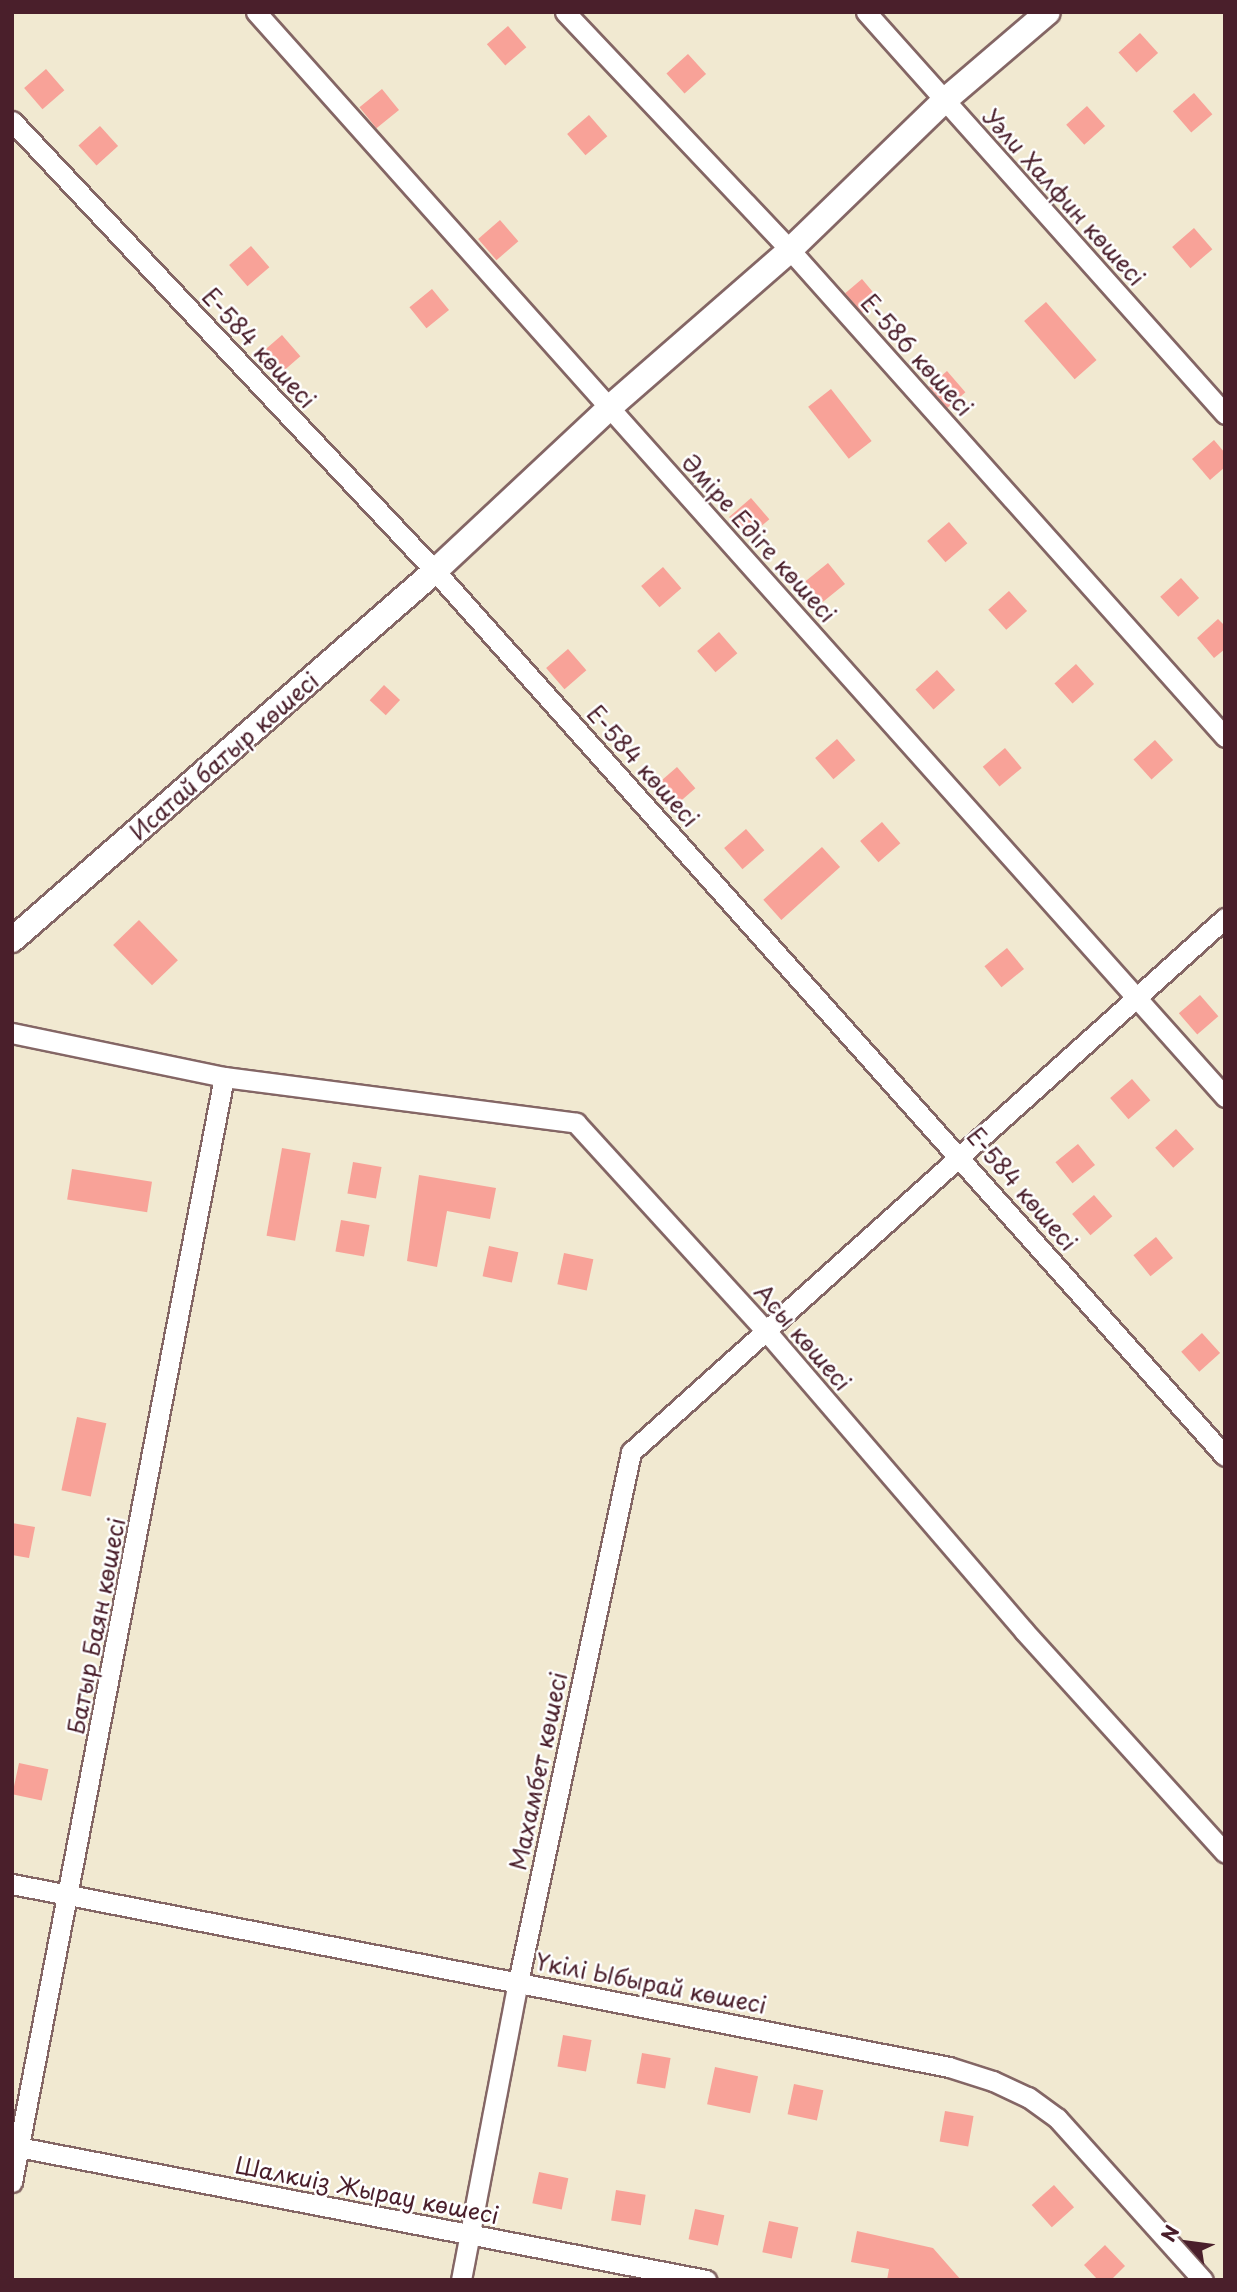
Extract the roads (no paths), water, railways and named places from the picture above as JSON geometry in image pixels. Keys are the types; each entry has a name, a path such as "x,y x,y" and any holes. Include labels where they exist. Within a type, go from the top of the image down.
{"street":[{"name":"Әміре Едіге көшесі","path":"256,12 1138,996 1225,1097"},
{"name":"Е-586 көшесі","path":"565,12 790,250 1225,737"},
{"name":"Уәли Халфин көшесі","path":"866,12 1225,414"},
{"name":"Исатай батыр көшесі","path":"12,940 435,571 609,408 790,250 945,100 1048,12"},
{"name":"Е-584 көшесі","path":"12,121 435,571 958,1153 1225,1456"},
{"name":"Махамбет көшесі","path":"461,2280 518,1982 631,1452 767,1332 958,1153 1225,918"},
{"name":"Асы көшесі","path":"12,1033 224,1077 576,1123 767,1332 1024,1631 1225,1853"},
{"name":"Батыр Баян көшесі","path":"12,2182 70,1896 224,1077"},
{"name":"Үкілі Ыбырай көшесі","path":"12,1884 949,2067 1016,2091 1057,2118 1203,2280"},
{"name":"Шалкиіз Жырау көшесі","path":"18,2147 706,2280"}]}
